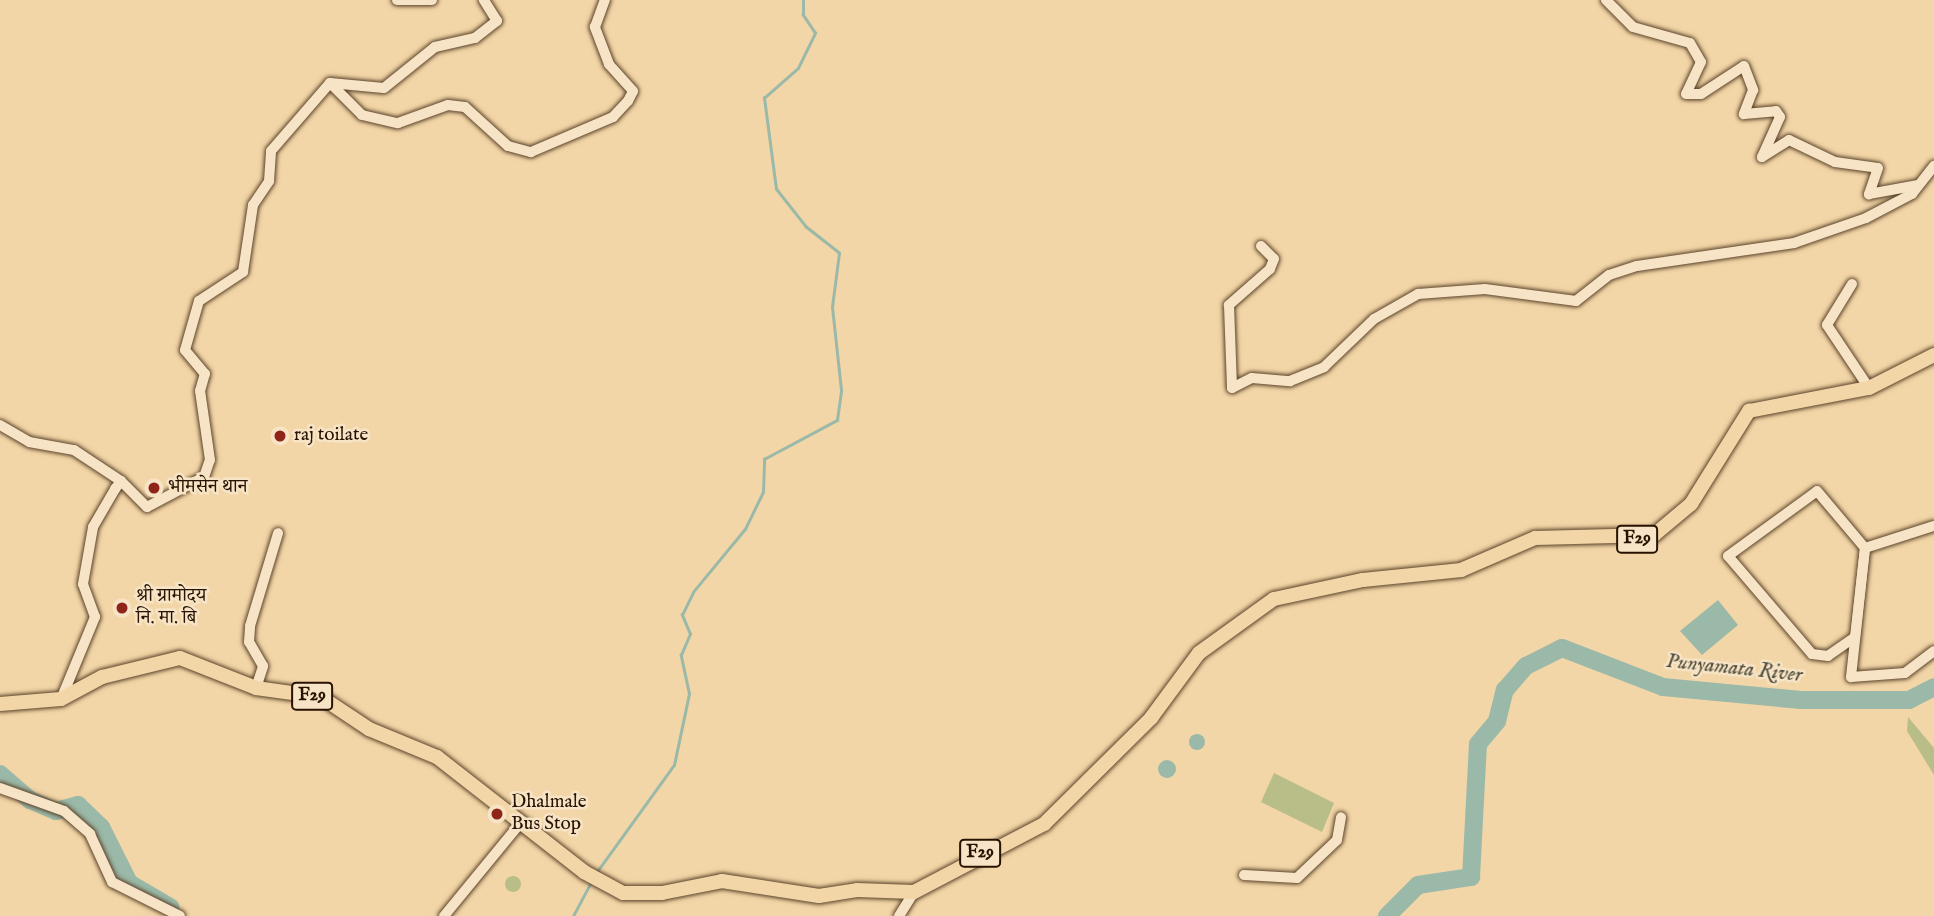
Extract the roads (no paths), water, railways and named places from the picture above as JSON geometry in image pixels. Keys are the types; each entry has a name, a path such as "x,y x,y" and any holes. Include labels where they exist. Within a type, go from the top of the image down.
{"main road":[{"name":"F29","path":"0,704 61,699 102,677 180,658 257,688 321,697 369,729 437,757 603,884 640,894 722,881 818,896 857,890 914,892 1044,824 1151,718 1199,653 1274,599 1363,580 1461,570 1535,538 1654,535 1691,504 1749,411 1869,388 1934,355"}],"street":[{"path":"397,0 432,0"},
{"path":"330,83 384,88 435,47 475,38 497,21 484,0"},
{"path":"330,83 362,115 398,122 448,105 465,107 508,146 531,152 613,117 628,101 633,90 609,64 595,27 605,0"},
{"path":"1606,0 1633,27 1690,43 1701,62 1686,94 1701,94 1744,66 1753,90 1744,114 1776,111 1780,117 1762,158 1789,140 1835,162 1878,168 1869,194 1919,184"},
{"path":"0,425 29,442 74,450 121,481 147,507 204,477 210,460 200,391 205,374 185,350 199,301 243,272 253,205 269,181 271,151 330,83"},
{"path":"1261,246 1274,258 1270,269 1229,305 1232,388 1252,378 1290,382 1324,367 1374,319 1419,294 1485,289 1576,301 1609,275 1637,265 1794,243 1895,206 1934,166"},
{"path":"1852,285 1827,325 1869,388"},
{"path":"61,699 95,617 83,584 93,527 121,481"},
{"path":"1866,548 1855,637 1828,656 1812,654 1728,556 1818,491 1866,548 1851,677 1905,673 1934,652"},
{"path":"1866,548 1934,526"},
{"path":"257,688 263,666 248,642 250,626 278,533"},
{"path":"0,788 64,811 90,834 112,882 180,916"},
{"path":"1244,875 1297,878 1338,840 1341,817"},
{"path":"444,916 522,821"},
{"path":"899,916 914,892"}],"waterway":[{"path":"596,873 674,765 689,694 681,655 690,634 682,615 693,592 745,529 763,492 764,459 837,420 841,390 832,307 839,253 806,227 776,189 764,98 798,68 815,33 803,15 803,0"},
{"name":"Punyamata River","path":"1387,916 1418,885 1471,877 1478,744 1497,721 1505,690 1526,666 1562,648 1663,687 1801,700 1909,700 1934,687"},
{"name":"Punyamata River","path":"0,774 30,800 56,811 78,805 101,827 129,883 170,907"},
{"path":"573,916 591,882"}],"place":[{"name":"raj toilate","path":"280,436"},
{"name":"भीमसेन थान","path":"154,488"},
{"name":"श्री ग्रामोदय नि. मा. बि","path":"122,608"},
{"name":"Dhalmale Bus Stop","path":"497,814"}]}
